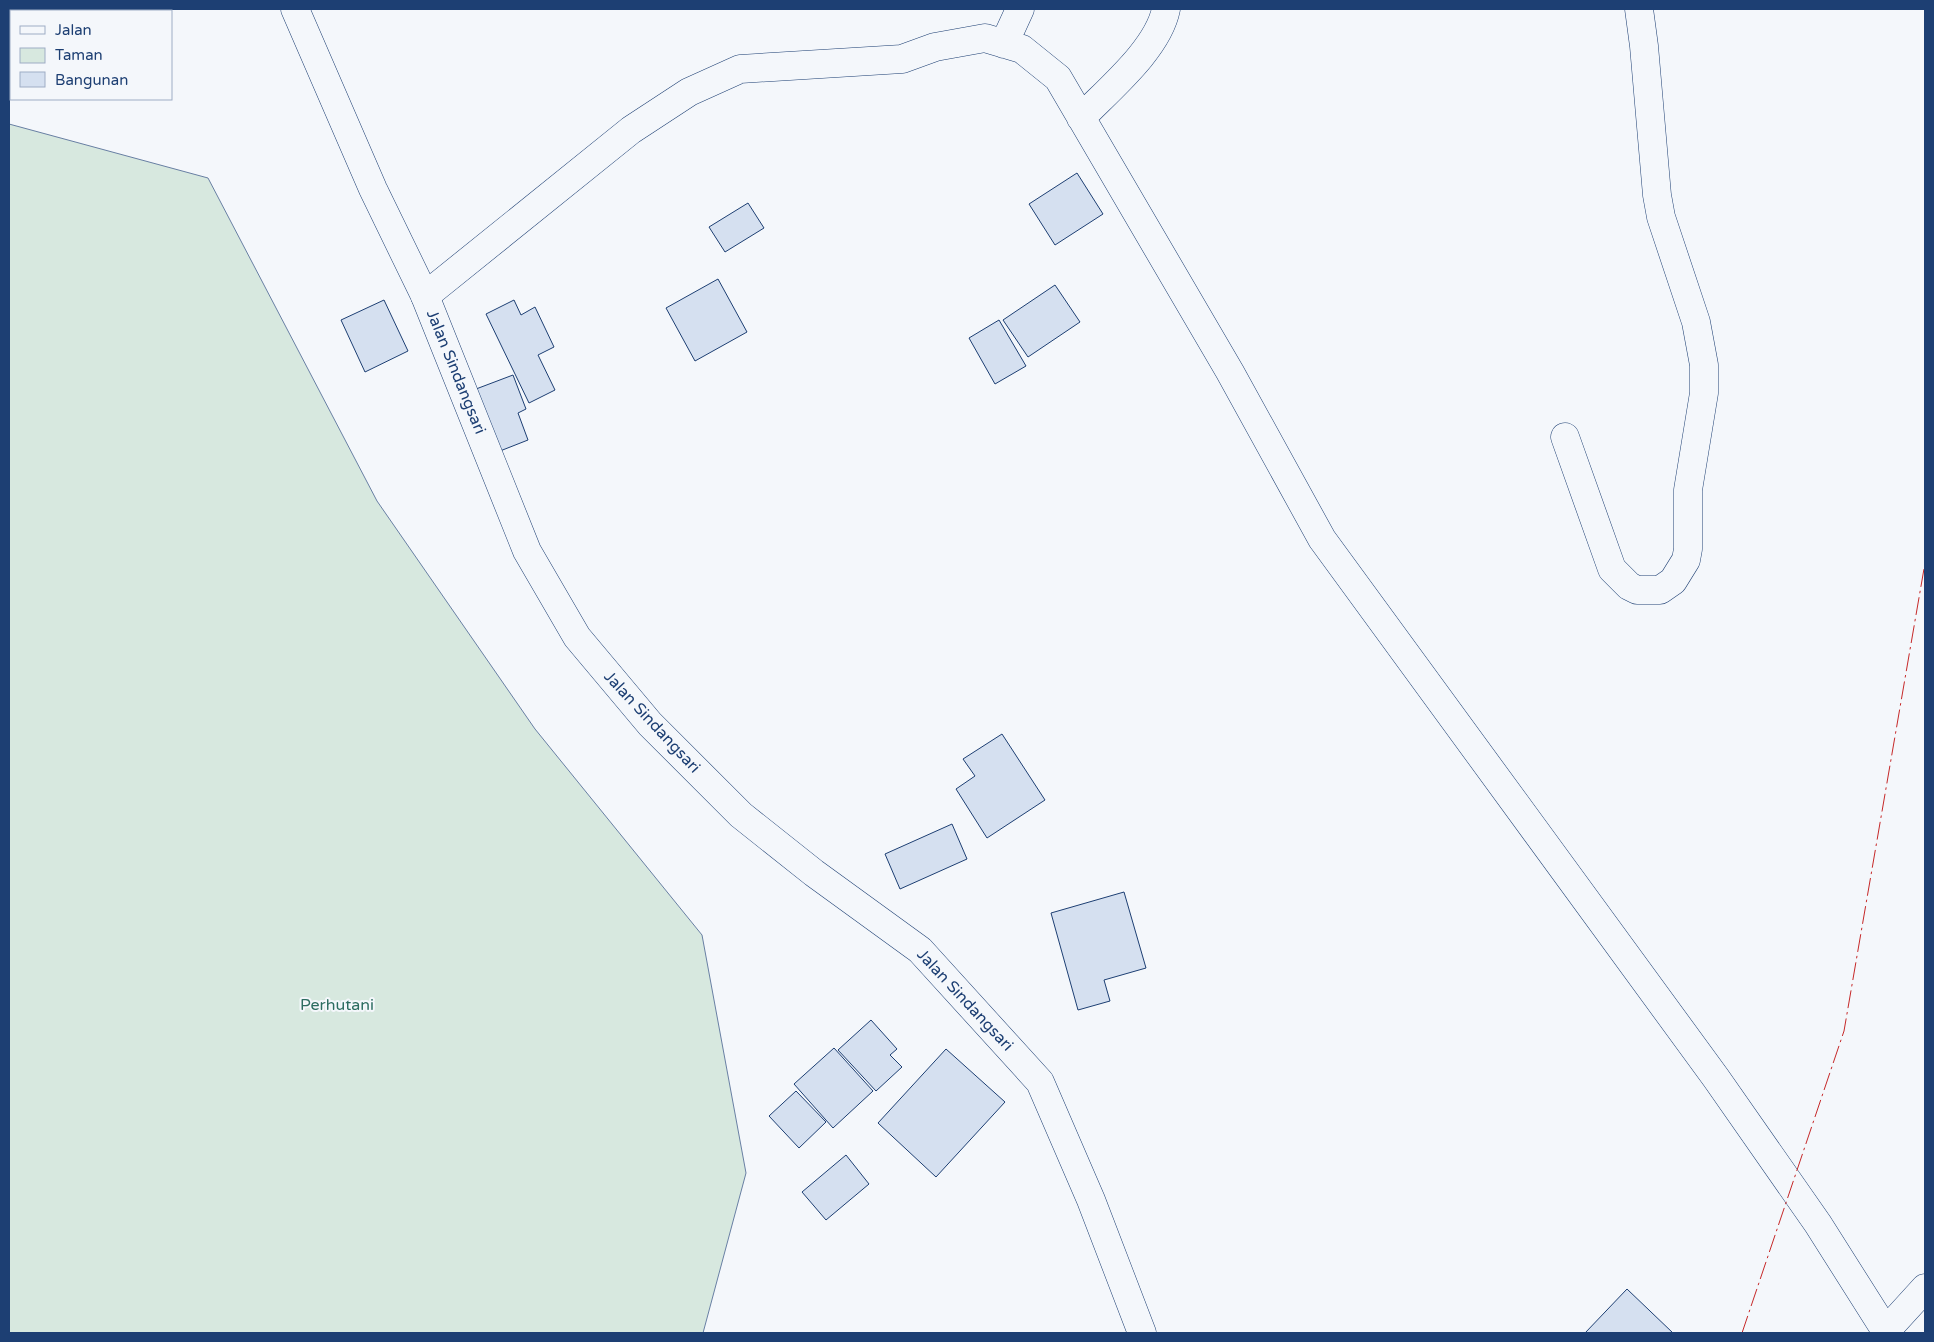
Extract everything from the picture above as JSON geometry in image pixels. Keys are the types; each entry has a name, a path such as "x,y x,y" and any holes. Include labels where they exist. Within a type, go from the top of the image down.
{"street":[{"name":"Jalan Sindangsari","path":"295,9 373,189 425,296 527,551 577,637 650,724 741,815 814,873 920,950 1040,1082 1095,1210 1142,1333"},
{"path":"1004,44 1020,9"},
{"path":"1081,118 1156,35 1166,9"},
{"path":"1566,437 1612,569 1629,586 1637,590 1660,590 1673,581 1686,560 1688,548 1688,484 1704,393 1704,365 1696,322 1660,210 1652,154 1644,46 1639,9"},
{"path":"425,296 631,130 689,92 740,69 902,59 935,47 985,38 1022,49 1058,78 1230,372 1322,538 1716,1078 1818,1224 1886,1333 1925,1288"}],"green space":[{"name":"Perhutani","path":"9,124 208,178 377,501 535,729 702,935 746,1173 703,1333 9,1333"}],"building":[{"path":"9,9 63,9 10,10 9,30"},
{"path":"1077,173 1103,214 1055,245 1029,204"},
{"path":"748,203 764,228 725,252 709,227"},
{"path":"718,279 747,332 695,361 666,308"},
{"path":"1055,285 1080,322 1028,357 1003,320"},
{"path":"384,300 408,351 365,372 341,320"},
{"path":"514,300 521,315 535,307 554,347 538,355 555,390 529,403 486,314"},
{"path":"999,320 1026,366 995,384 969,338"},
{"path":"513,375 526,409 518,413 528,440 500,451 476,389"},
{"path":"1002,734 1045,800 987,838 956,789 975,776 963,759"},
{"path":"952,824 967,859 900,889 885,854"},
{"path":"1124,892 1146,968 1104,980 1110,1001 1078,1010 1051,913"},
{"path":"871,1020 897,1049 890,1055 902,1067 876,1091 838,1050"},
{"path":"834,1048 873,1091 833,1128 794,1084"},
{"path":"946,1049 1005,1102 936,1177 878,1123"},
{"path":"796,1091 826,1122 799,1148 769,1116"},
{"path":"846,1155 869,1184 826,1220 802,1192"},
{"path":"1627,1289 1673,1333 1585,1333"}],"power":[{"path":"1742,1333 1844,1031 1925,563"}]}
